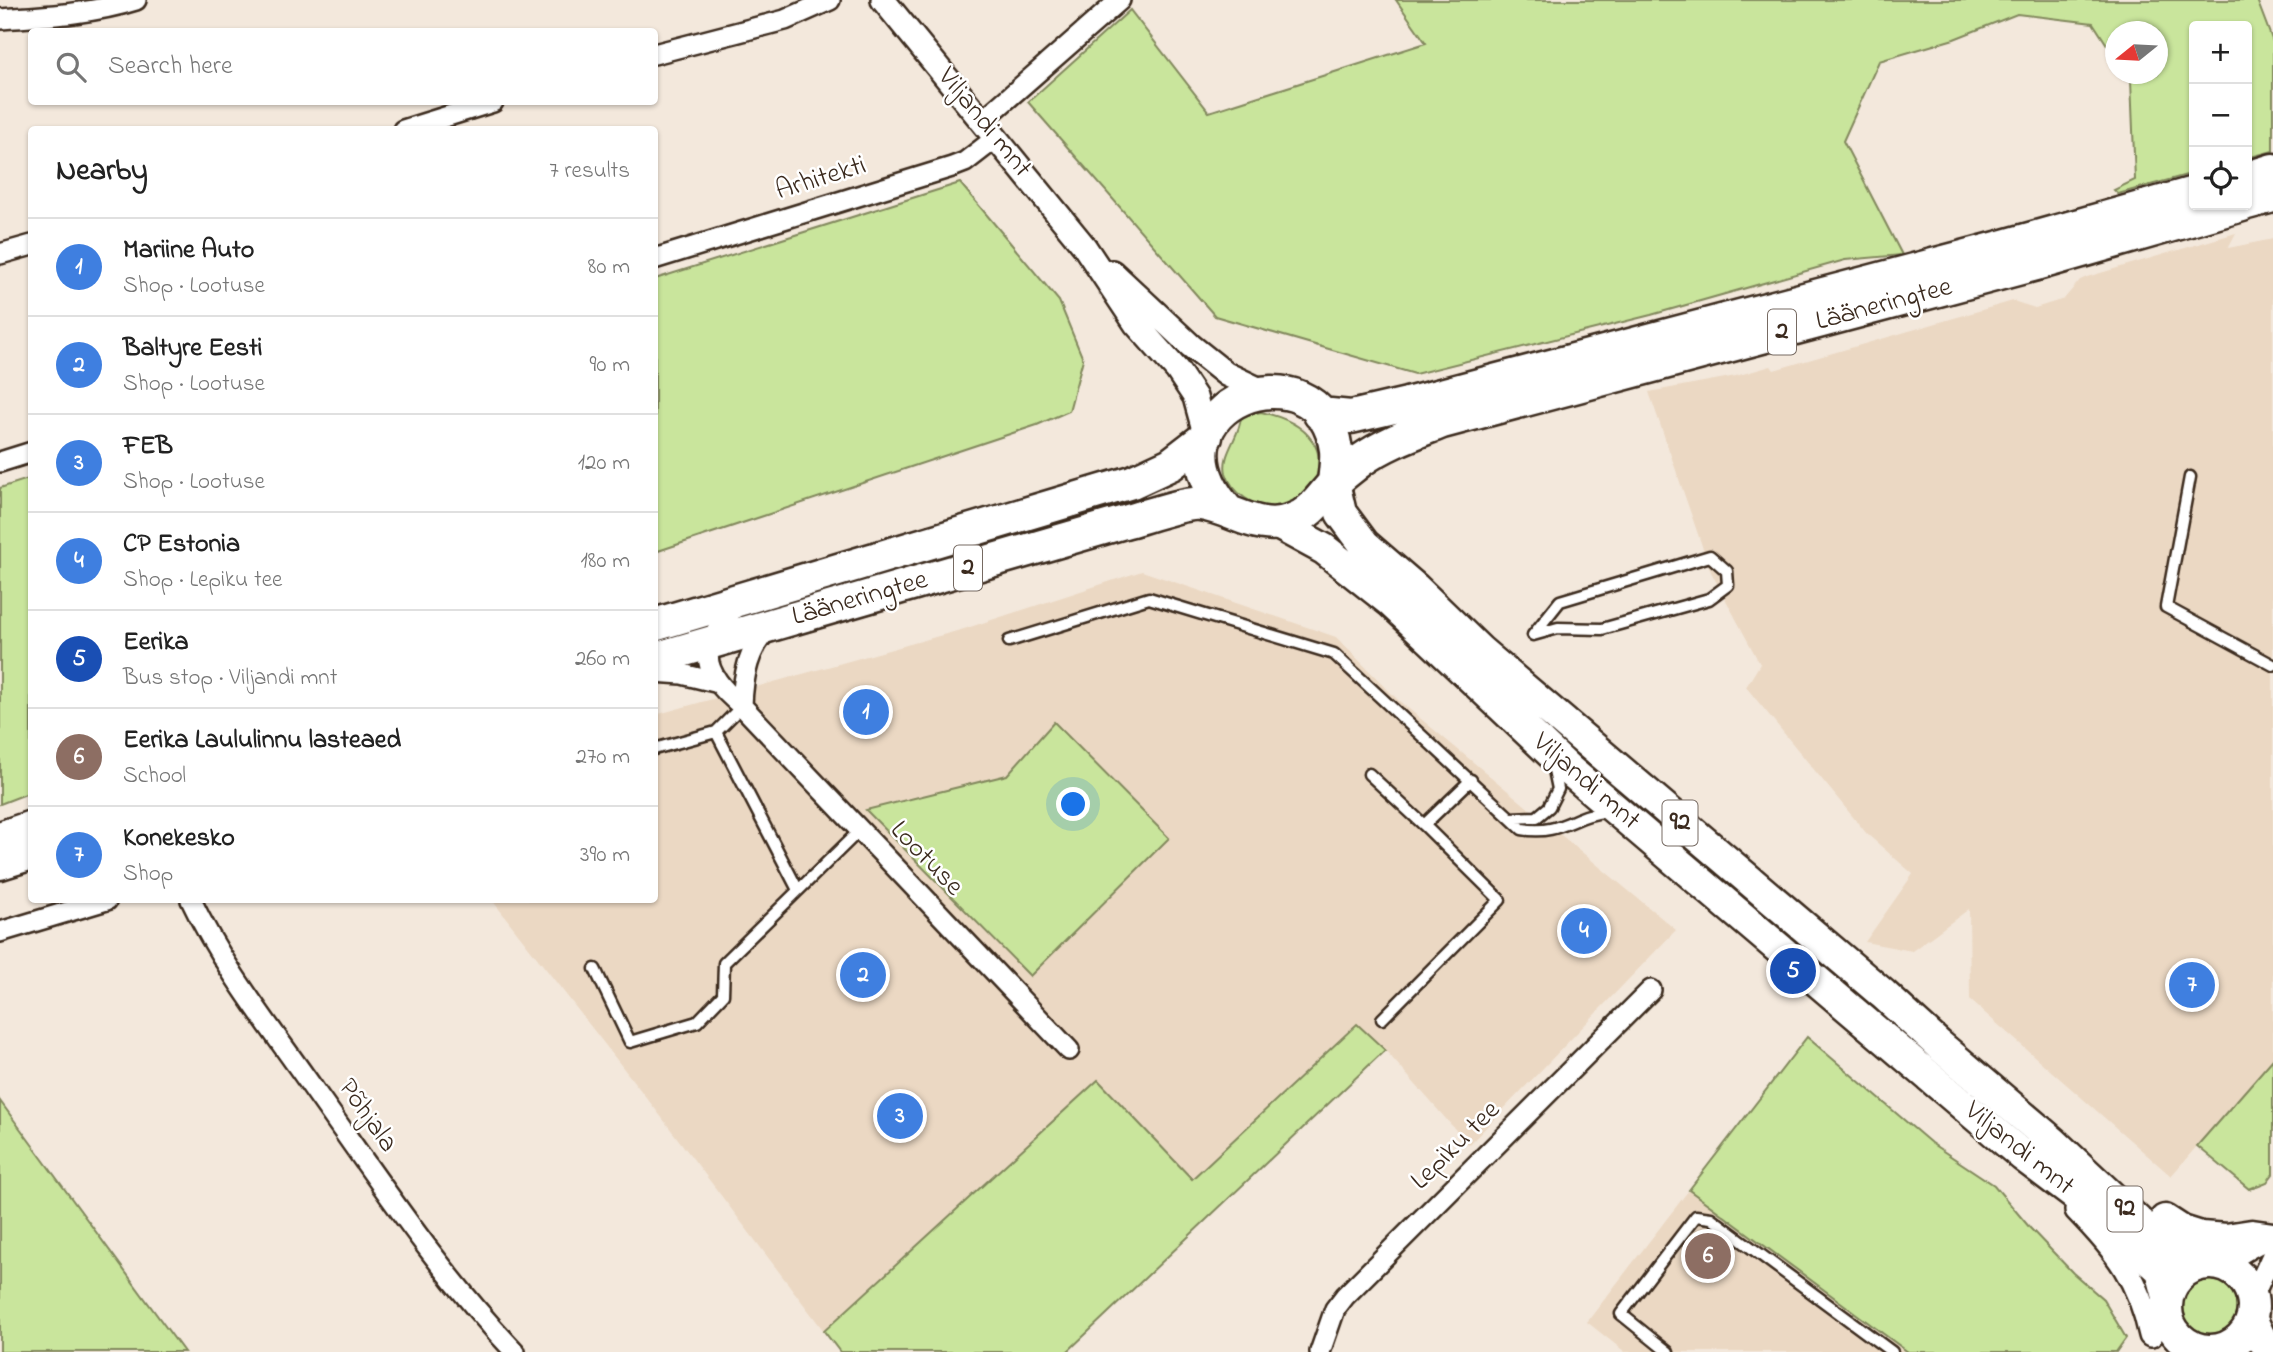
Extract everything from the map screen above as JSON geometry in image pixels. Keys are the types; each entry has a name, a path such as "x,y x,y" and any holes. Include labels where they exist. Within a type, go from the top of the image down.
{"highway":[{"path":"2252,176 2273,170"},
{"name":"Lääneringtee","path":"1320,414 1350,417 1407,404 2001,247 2189,194"},
{"name":"Lääneringtee","path":"2252,202 2273,196"},
{"name":"Lääneringtee","path":"658,658 1197,503 1227,510 1244,520 1279,524 1304,514 1317,505 1334,483 1362,460 1394,441 1442,422 2040,263 2223,210"},
{"path":"1262,391 1296,396 1320,414 1331,433 1336,452 1334,483"},
{"name":"Lääneringtee","path":"658,624 1132,482 1171,464 1206,437 1215,419 1226,407 1243,396 1262,391"},
{"path":"1206,437 1202,458 1205,474 1212,492 1227,510"},
{"path":"0,838 28,828"},
{"path":"0,863 28,854"}],"main road":[{"name":"Viljandi mnt","path":"1334,483 1341,513 1364,544 1415,588 1480,651 1883,994 1938,1045 2053,1142 2147,1230 2213,1264"},
{"name":"Viljandi mnt","path":"1279,524 1324,549 1391,603 1549,751 1619,812 2023,1156 2092,1208 2161,1270 2168,1297"},
{"path":"2053,1142 2182,1231 2201,1237 2226,1239 2252,1235 2273,1238"},
{"path":"2253,1308 2243,1336 2229,1347 2202,1351 2182,1341 2172,1328 2167,1313 2168,1297 2175,1280 2189,1269 2213,1264 2235,1271 2246,1282 2253,1308 2260,1337 2273,1351"}],"street":[{"path":"0,19 61,16 113,8 136,0"},
{"path":"658,53 785,20 830,0"},
{"name":"Viljandi mnt","path":"883,0 1084,246 1136,324 1177,370 1195,397 1206,437"},
{"path":"982,121 1120,0"},
{"path":"415,126 483,105"},
{"name":"Arhitekti","path":"658,259 952,167 965,162 996,138"},
{"path":"0,254 28,245"},
{"name":"Viljandi mnt","path":"1084,246 1191,346 1226,374 1262,391"},
{"path":"0,462 28,453"},
{"path":"715,682 709,665 709,643 720,622 743,598"},
{"path":"742,706 744,675 752,651 762,635 779,622"},
{"name":"Lootuse","path":"658,672 682,674 715,682 742,706 1069,1050"},
{"path":"0,932 97,903"},
{"name":"Põhjala","path":"193,903 214,944 250,998 438,1263 476,1311 515,1352"},
{"name":"Lepiku tee","path":"1320,1352 1335,1309 1345,1296 1651,990"},
{"path":"2023,1156 2086,1219 2121,1261 2140,1293 2148,1344"},
{"path":"2213,1264 2241,1256 2258,1243 2273,1238"},
{"path":"2253,1308 2273,1253"},
{"path":"2148,1344 2168,1297"}],"lane":[{"path":"2190,477 2166,607 2273,665"},
{"path":"1710,556 1727,571 1728,585 1709,599 1602,629 1558,628 1533,635 1560,601 1710,556"},
{"path":"1009,641 1149,598 1334,654 1522,829 1540,832 1558,829 1598,813 1619,812"},
{"path":"658,748 716,732 742,706"},
{"path":"716,732 798,890"},
{"path":"1511,818 1537,817 1549,807 1558,789 1549,751"},
{"path":"1369,774 1500,900 1382,1019"},
{"path":"1424,825 1471,780"},
{"path":"595,970 630,1042 697,1022 723,995 724,963 860,830"},
{"path":"1668,1352 1621,1314 1696,1216 1710,1218 1892,1352"}],"shaded area":[{"path":"2236,233 2228,248 2273,239 2273,1059 2171,1176 1970,1000 1969,909 1912,951 1865,942 1913,874 1867,834 1746,687 1760,664 1711,572 1649,392 1736,376 1771,366 1774,370 2013,301 2035,308 2064,299 2080,280 2087,277"},
{"path":"1142,571 1336,637 1398,700 1676,930 1469,1145 1385,1050 1357,1024 1192,1179 1098,1080 824,1331 494,903 658,903 658,714 964,629"},
{"path":"1689,1190 1908,1352 1625,1352 1587,1322"}],"green space":[{"path":"1396,0 2257,0 2273,42 2273,151 2252,157 2252,21 2189,21 2189,174 2118,194 2114,190 2135,180 2131,84 2168,84 2168,21 2105,21 2105,42 2093,23 2017,14 1954,39 1879,61 1843,141 1902,255 1845,260 1651,315 1415,374 1215,316 1028,102 1130,10 1209,112 1426,43"},
{"path":"960,183 1059,301 1083,359 1069,411 1037,425 658,551 658,278"},
{"path":"1261,412 1294,424 1312,441 1319,460 1316,479 1304,494 1288,505 1267,507 1245,498 1233,487 1226,473 1226,458 1238,431 1241,416"},
{"path":"28,479 28,793 0,804 0,488"},
{"path":"1054,722 1169,838 1030,976 866,810 1007,775"},
{"path":"1357,1024 1385,1050 1067,1352 840,1352 824,1331 1098,1080 1192,1179"},
{"path":"1807,1037 1931,1143 1994,1185 2073,1273 2103,1299 2126,1338 2116,1352 1908,1352 1689,1190"},
{"path":"2273,1059 2273,1174 2267,1182 2249,1189 2197,1146"},
{"path":"0,1101 184,1352 0,1352"},
{"path":"2208,1276 2229,1285 2238,1306 2229,1327 2208,1336 2187,1327 2178,1306 2187,1285"}],"place":[{"name":"Mariine Auto","path":"866,712"},
{"name":"CP Estonia","path":"1584,931"},
{"name":"Eerika","path":"1793,971"},
{"name":"Baltyre Eesti","path":"863,975"},
{"name":"Konekesko","path":"2192,985"},
{"name":"FEB","path":"900,1116"},
{"name":"Eerika Laululinnu lasteaed","path":"1708,1256"}]}
